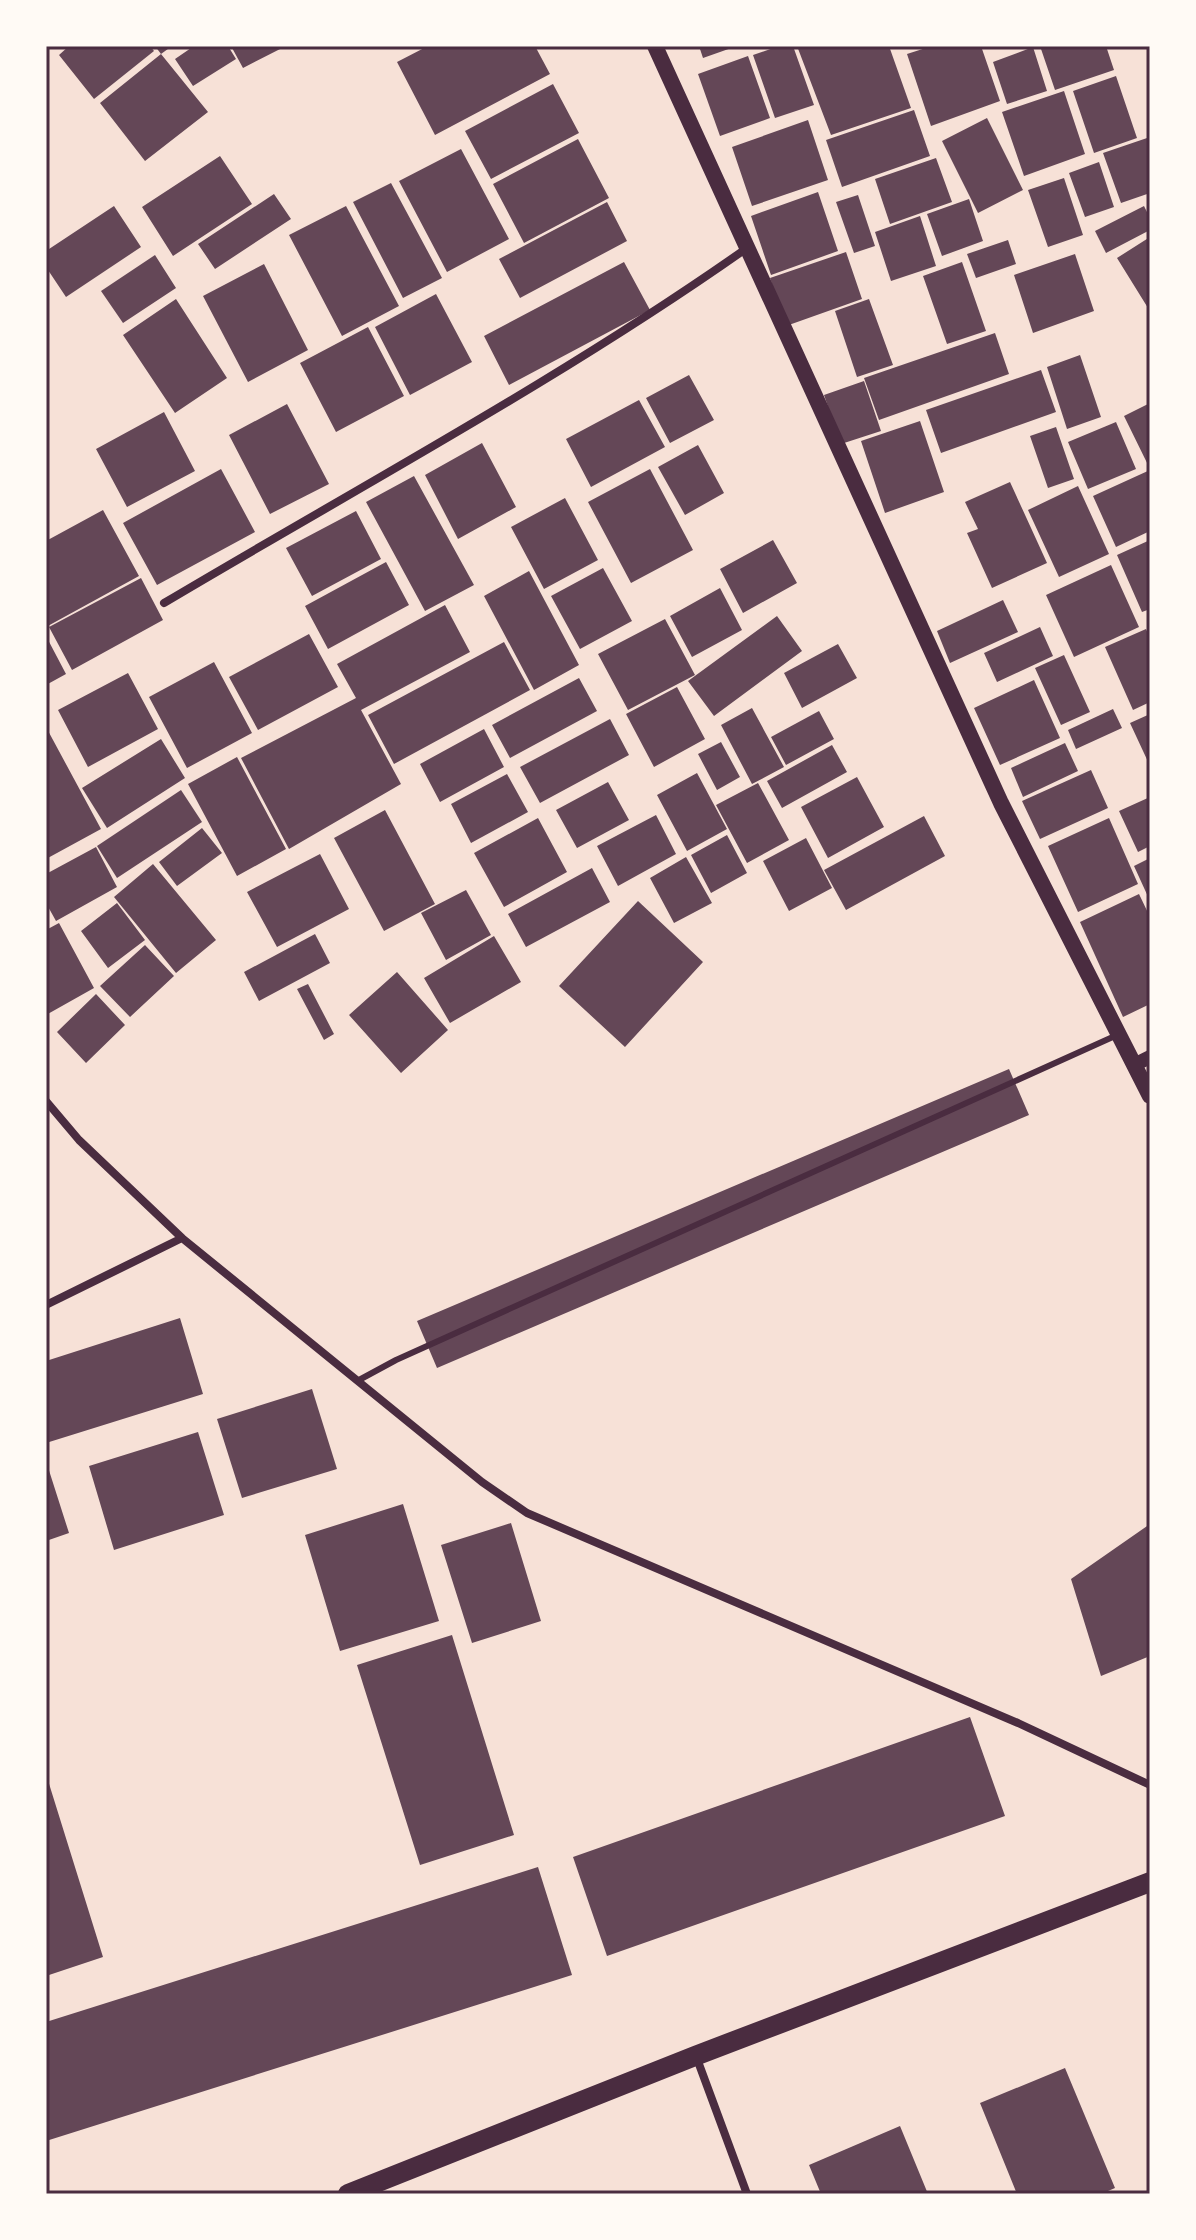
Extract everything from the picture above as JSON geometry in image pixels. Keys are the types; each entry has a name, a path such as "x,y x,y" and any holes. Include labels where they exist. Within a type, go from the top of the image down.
{"main road":[{"path":"655,46 1001,803 1150,1096"},
{"path":"348,2194 695,2056 1150,1882"}],"street":[{"path":"164,603 556,373 679,296 747,248"},
{"path":"1134,1065 1150,1057"},
{"path":"46,1101 79,1140 182,1238 361,1379 482,1482 527,1513 1018,1723 1150,1785"},
{"path":"46,1305 182,1238"},
{"path":"695,2056 747,2194"}],"lane":[{"path":"361,1379 396,1360 1119,1034"}],"building":[{"path":"69,46 150,46 154,51 94,99 59,55"},
{"path":"155,46 172,46 161,54"},
{"path":"194,46 228,46 236,59 193,86 175,59"},
{"path":"231,46 286,46 243,68"},
{"path":"428,46 535,46 550,74 435,135 397,62"},
{"path":"699,46 737,46 703,58"},
{"path":"779,46 793,46 814,105 775,118 753,55"},
{"path":"797,46 889,46 911,108 831,135"},
{"path":"932,46 981,46 1000,101 931,126 907,54"},
{"path":"1040,46 1106,46 1114,70 1055,90"},
{"path":"1033,47 1047,91 1007,104 993,62"},
{"path":"161,54 208,112 145,161 100,103"},
{"path":"748,56 770,118 720,136 698,74"},
{"path":"1116,76 1137,138 1094,153 1073,91"},
{"path":"553,84 579,133 491,179 465,131"},
{"path":"1064,91 1085,154 1024,176 1002,112"},
{"path":"914,110 930,156 842,187 826,140"},
{"path":"987,118 1023,190 978,213 942,141"},
{"path":"808,120 828,180 752,206 732,147"},
{"path":"1150,137 1150,193 1121,203 1103,153"},
{"path":"578,139 609,198 524,243 493,184"},
{"path":"461,149 509,239 447,272 399,181"},
{"path":"220,156 252,204 173,256 142,207"},
{"path":"936,158 952,202 890,224 875,179"},
{"path":"1099,162 1114,207 1085,217 1069,173"},
{"path":"1064,178 1083,235 1048,247 1028,190"},
{"path":"391,183 442,278 403,298 353,202"},
{"path":"818,192 838,251 771,275 751,216"},
{"path":"274,194 291,219 215,269 198,244"},
{"path":"858,195 875,246 854,253 836,202"},
{"path":"969,199 983,241 942,256 927,214"},
{"path":"607,202 627,241 520,298 499,259"},
{"path":"114,206 141,247 66,297 46,267 46,251"},
{"path":"346,206 399,306 342,336 289,235"},
{"path":"1144,206 1150,218 1150,230 1106,253 1095,231"},
{"path":"920,216 936,266 891,281 875,232"},
{"path":"1150,237 1150,307 1148,308 1117,258"},
{"path":"1008,240 1016,264 976,278 967,254"},
{"path":"846,252 862,299 786,326 770,278"},
{"path":"1075,254 1094,311 1033,333 1014,275"},
{"path":"155,255 176,288 123,323 101,291"},
{"path":"624,262 650,310 509,385 484,336"},
{"path":"962,262 986,331 947,344 923,276"},
{"path":"264,264 308,350 248,382 203,296"},
{"path":"436,294 472,362 410,395 375,327"},
{"path":"176,299 227,378 175,413 123,335"},
{"path":"869,299 893,365 857,377 835,311"},
{"path":"368,327 404,396 336,432 300,363"},
{"path":"995,333 1009,374 879,420 864,378"},
{"path":"1080,355 1101,417 1067,429 1047,367"},
{"path":"1041,370 1056,412 941,453 926,410"},
{"path":"689,375 714,420 670,443 646,398"},
{"path":"864,381 881,431 841,444 824,395"},
{"path":"639,400 665,447 591,487 566,439"},
{"path":"1150,403 1150,469 1124,416"},
{"path":"287,404 329,484 270,514 229,435"},
{"path":"164,412 195,471 127,507 96,449"},
{"path":"920,421 944,492 885,513 861,441"},
{"path":"1116,422 1136,469 1088,489 1068,442"},
{"path":"1056,427 1074,479 1048,488 1030,436"},
{"path":"482,443 516,507 458,539 425,475"},
{"path":"698,445 724,493 685,515 658,467"},
{"path":"221,469 255,532 157,585 123,523"},
{"path":"650,469 693,550 631,583 588,502"},
{"path":"1150,470 1150,531 1116,547 1093,496"},
{"path":"414,476 474,585 425,611 366,502"},
{"path":"1010,482 1047,563 992,588 967,533 978,529 965,502"},
{"path":"1078,486 1109,554 1059,577 1028,510"},
{"path":"565,498 598,560 544,589 511,527"},
{"path":"103,510 139,576 46,627 46,541"},
{"path":"356,511 381,559 312,596 286,548"},
{"path":"773,540 797,583 743,613 720,569"},
{"path":"1150,540 1150,609 1142,612 1117,555"},
{"path":"386,562 409,605 328,649 305,606"},
{"path":"1111,565 1139,627 1074,657 1046,595"},
{"path":"603,568 632,621 580,649 551,596"},
{"path":"529,571 579,665 534,690 484,596"},
{"path":"141,578 163,620 72,670 49,627"},
{"path":"720,588 742,630 692,657 670,616"},
{"path":"1003,600 1018,632 950,663 937,631"},
{"path":"445,605 470,652 361,710 401,784 289,849 241,758 356,698 337,664"},
{"path":"777,616 802,651 714,716 688,681"},
{"path":"665,619 695,675 628,710 598,654"},
{"path":"1040,627 1053,656 997,682 984,653"},
{"path":"1146,629 1150,638 1150,702 1133,710 1105,647"},
{"path":"309,634 338,687 258,730 229,677"},
{"path":"46,636 66,674 46,685"},
{"path":"504,642 530,690 394,764 368,715"},
{"path":"838,644 857,678 802,708 784,673"},
{"path":"1064,655 1090,712 1061,725 1035,668"},
{"path":"214,662 252,733 187,768 149,697"},
{"path":"128,673 158,729 88,767 58,710"},
{"path":"579,678 597,711 510,758 492,725"},
{"path":"1034,680 1060,738 1000,765 974,708"},
{"path":"677,687 705,739 654,767 626,714"},
{"path":"752,708 784,767 752,784 721,725"},
{"path":"1113,709 1122,728 1076,749 1068,730"},
{"path":"819,711 834,739 786,765 771,737"},
{"path":"1150,714 1150,766 1130,723"},
{"path":"610,719 629,755 540,803 520,767"},
{"path":"46,727 101,829 46,859"},
{"path":"484,729 504,767 440,802 420,764"},
{"path":"161,739 185,778 107,828 82,788"},
{"path":"721,742 740,777 717,790 698,754"},
{"path":"1065,743 1078,771 1023,797 1011,768"},
{"path":"832,745 847,772 782,808 767,781"},
{"path":"237,757 286,849 237,876 188,784"},
{"path":"1091,770 1108,808 1040,839 1022,801"},
{"path":"697,773 727,829 687,851 657,795"},
{"path":"507,774 528,812 471,843 451,804"},
{"path":"857,777 884,827 828,858 801,807"},
{"path":"608,782 629,820 577,848 556,810"},
{"path":"758,783 789,840 747,863 716,805"},
{"path":"181,790 202,822 117,878 97,846"},
{"path":"1150,797 1150,846 1138,852 1119,811"},
{"path":"385,810 435,904 384,931 334,838"},
{"path":"656,815 676,854 618,886 597,846"},
{"path":"924,816 945,856 846,910 824,870"},
{"path":"538,818 567,872 504,907 474,853"},
{"path":"1109,818 1138,884 1078,912 1048,846"},
{"path":"202,828 222,853 177,886 159,862"},
{"path":"727,835 747,873 711,893 691,855"},
{"path":"806,838 832,888 789,911 763,861"},
{"path":"96,847 117,887 56,921 46,903 46,874"},
{"path":"320,854 349,909 277,947 247,892"},
{"path":"686,857 712,903 674,923 650,878"},
{"path":"1150,858 1150,901 1134,866"},
{"path":"153,864 216,940 176,973 114,897"},
{"path":"592,868 610,902 526,947 508,914"},
{"path":"466,890 491,935 446,960 421,913"},
{"path":"1139,894 1150,917 1150,1004 1123,1017 1080,922"},
{"path":"638,901 703,962 625,1047 559,986"},
{"path":"117,903 145,940 108,968 81,931"},
{"path":"59,923 94,988 46,1015 46,930"},
{"path":"315,934 330,963 259,1001 244,972"},
{"path":"494,936 521,982 450,1023 424,978"},
{"path":"145,945 174,976 130,1017 100,986"},
{"path":"397,972 448,1030 401,1073 349,1015"},
{"path":"308,984 334,1034 324,1040 297,989"},
{"path":"96,994 125,1025 86,1063 57,1032"},
{"path":"1009,1069 1029,1115 437,1368 417,1321"},
{"path":"180,1318 203,1394 46,1443 46,1361"},
{"path":"312,1389 337,1469 242,1498 217,1419"},
{"path":"198,1432 224,1515 114,1550 89,1466"},
{"path":"46,1461 69,1533 46,1541"},
{"path":"403,1504 439,1621 340,1651 305,1535"},
{"path":"511,1523 541,1621 472,1643 441,1545"},
{"path":"1150,1524 1150,1656 1101,1676 1071,1579"},
{"path":"452,1635 514,1835 420,1865 357,1665"},
{"path":"970,1717 1005,1816 607,1956 573,1857"},
{"path":"46,1774 103,1957 46,1976"},
{"path":"538,1867 572,1975 46,2141 46,2022"},
{"path":"1065,2068 1115,2188 1101,2194 1017,2194 980,2103"},
{"path":"900,2126 928,2194 821,2194 809,2165"}]}
